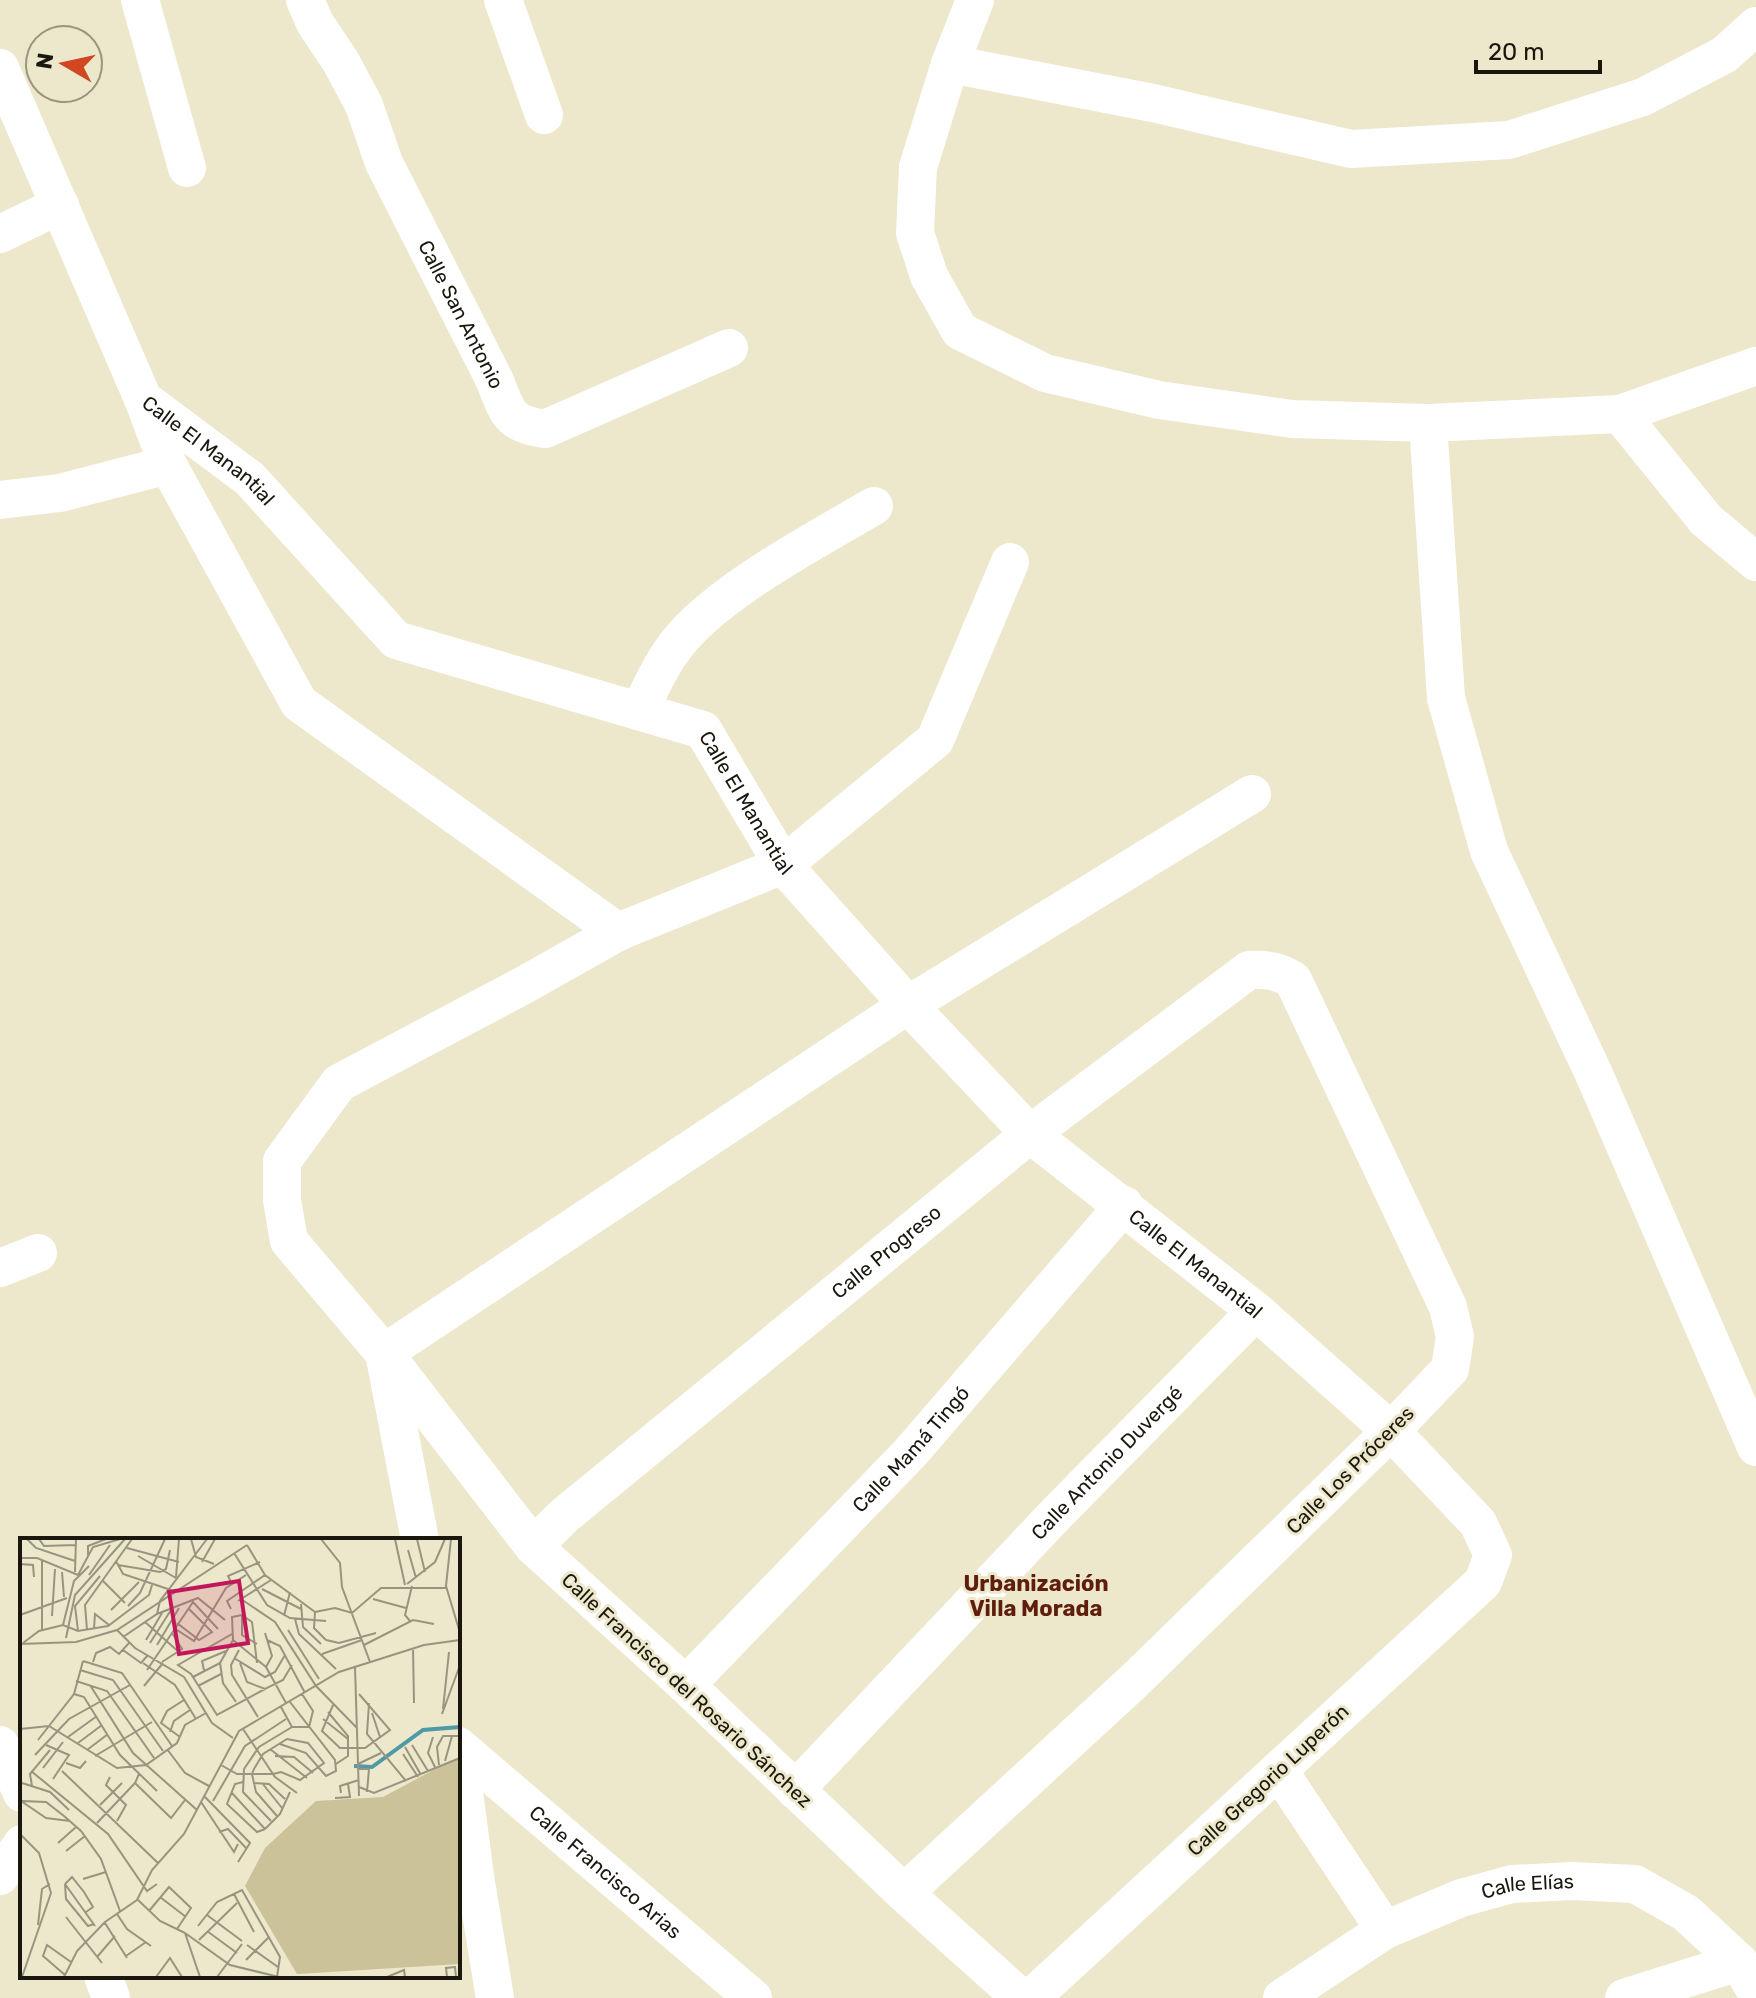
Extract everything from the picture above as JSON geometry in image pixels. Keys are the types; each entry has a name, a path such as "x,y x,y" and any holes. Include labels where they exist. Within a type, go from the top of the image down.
{"street":[{"path":"140,0 187,168"},
{"name":"Calle San Antonio","path":"305,0 315,23 364,105 384,163 495,381 508,415 523,425 545,429 729,348"},
{"path":"975,0 950,64 918,167 915,233 929,276 960,331 1045,373 1159,400 1292,419 1428,423 1620,414 1756,366"},
{"path":"505,1 544,115"},
{"path":"950,64 1153,103 1351,149 1509,140 1643,97 1724,55 1756,26"},
{"name":"Calle El Manantial","path":"0,68 143,399 250,479 396,640 703,730 783,865 908,1005 1030,1134 1256,1311 1391,1431 1478,1523 1493,1555"},
{"path":"0,234 60,205"},
{"path":"143,399 168,465 299,703 618,932 783,865 935,740 1010,562"},
{"path":"1620,414 1706,520 1756,562"},
{"path":"1428,423 1446,698 1489,851 1593,1072 1756,1447"},
{"path":"0,500 60,493 168,465"},
{"path":"639,711 671,651 728,596 874,506"},
{"path":"420,1538 384,1353 908,1005 1252,794"},
{"name":"Calle Francisco del Rosario Sánchez","path":"618,932 339,1083 282,1161 282,1200 289,1241 384,1353 533,1546 686,1685 904,1893 1021,1998"},
{"name":"Calle Los Próceres","path":"904,1893 1133,1682 1391,1431 1450,1369 1455,1337 1448,1307 1293,980 1283,973 1266,969 1249,970"},
{"name":"Calle Progreso","path":"533,1546 565,1515 1030,1134 1249,970"},
{"name":"Calle Mamá Tingó","path":"686,1685 910,1453 1124,1205"},
{"path":"0,1268 38,1253"},
{"name":"Calle Antonio Duvergé","path":"795,1790 1058,1512 1256,1311"},
{"name":"Calle Gregorio Luperón","path":"1031,1998 1483,1582 1493,1555"},
{"path":"20,1742 0,1745 20,1789"},
{"name":"Calle Francisco Arias","path":"460,1748 753,1998"},
{"path":"1279,1771 1385,1930"},
{"path":"460,1779 466,1878 495,1998"},
{"path":"0,1876 20,1847"},
{"name":"Calle Elías","path":"1282,1998 1385,1930 1461,1898 1512,1884 1572,1881 1635,1884 1686,1913 1748,1977"},
{"path":"1624,1998 1748,1977"},
{"path":"104,1978 111,1998"}],"district":[{"name":"Urbanización Villa Morada","path":"1036,1596"}]}
